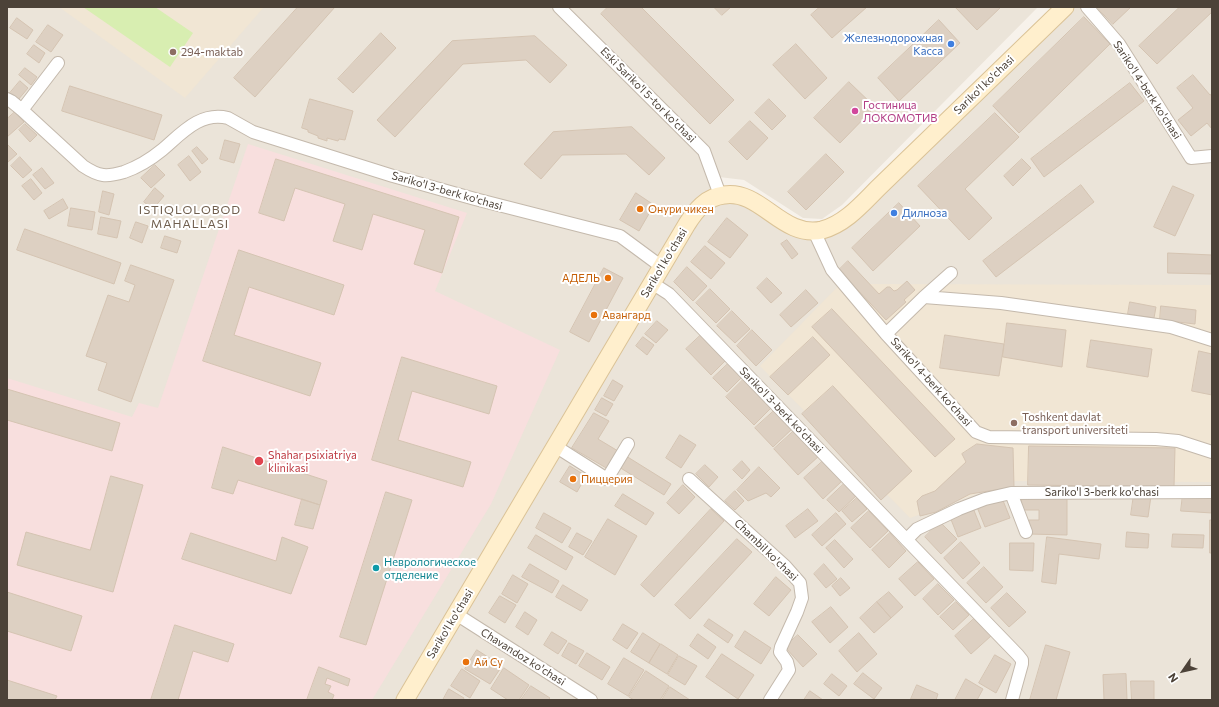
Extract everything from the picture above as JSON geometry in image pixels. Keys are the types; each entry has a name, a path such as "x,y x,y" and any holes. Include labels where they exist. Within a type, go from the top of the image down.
{"main road":[{"name":"Sariko'l ko'chasi","path":"405,700 696,211 704,203 720,195 732,194 744,197 792,227 814,231 830,227 856,210 1065,7"}],"street":[{"name":"Eski Sariko'l 5-tor ko'chasi","path":"559,7 704,151 720,195"},
{"name":"Sariko'l 4-berk ko'chasi","path":"1087,7 1119,44 1191,158 1212,156"},
{"path":"7,99 22,110 58,63"},
{"name":"Sariko'l 3-berk ko'chasi","path":"22,110 83,166 97,173 107,175 126,171 146,161 198,121 213,116 219,116 228,118 253,132 393,176 475,199 620,236 662,267"},
{"name":"Sariko'l 4-berk ko'chasi","path":"814,231 832,270 886,334 976,432 989,437 1156,439 1178,441 1212,452"},
{"name":"Sariko'l 4-berk ko'chasi","path":"886,334 951,273"},
{"name":"Sariko'l 3-berk ko'chasi","path":"652,283 669,294 1022,660 1012,700"},
{"path":"924,297 1001,303 1171,327 1212,340"},
{"path":"555,446 607,479 628,444"},
{"name":"Chambil ko'chasi","path":"689,479 785,566 800,583 802,598 780,652 787,662 790,670 770,700"},
{"name":"Sariko'l 3-berk ko'chasi","path":"907,540 917,529 958,509 985,499 1011,493 1212,492"},
{"path":"1011,493 1026,532"},
{"name":"Chavandoz ko'chasi","path":"456,614 591,700"}],"shaded area":[{"path":"7,7 1038,7 842,205 822,219 803,218 744,180 719,177 715,197 822,230 1065,7 1212,7 1212,700 7,700"},
{"name":"294-maktab","path":"59,7 264,7 185,98"},
{"name":"Shahar psixiatriya klinikasi","path":"248,144 467,213 435,291 560,350 491,504 372,700 7,700 7,378 132,417 139,403 158,408"},
{"name":"Toshkent davlat transport universiteti","path":"851,273 862,284 1212,285 1212,482 1012,481 910,518 760,366"}],"green space":[{"path":"83,7 155,7 193,33 170,67"}],"building":[{"path":"298,7 335,7 255,97 234,78"},
{"path":"608,7 641,7 734,100 710,124 601,14"},
{"path":"714,7 731,7 722,15"},
{"path":"820,7 867,7 832,38 811,15"},
{"path":"1001,7 977,30 956,8"},
{"path":"1097,7 1131,7 1113,24"},
{"path":"1180,7 1211,7 1212,12 1157,64 1139,46"},
{"path":"1084,17 1110,44 1019,133 993,106"},
{"path":"17,18 33,30 27,39 10,28"},
{"path":"939,20 960,43 899,101 878,78"},
{"path":"48,25 63,35 51,52 36,42"},
{"path":"381,33 396,48 353,93 338,79"},
{"path":"535,36 567,65 550,83 526,60 463,64 395,137 377,120 452,41"},
{"path":"796,44 827,78 805,99 773,65"},
{"path":"34,45 45,53 39,63 27,54"},
{"path":"25,68 37,77 31,85 19,75"},
{"path":"1193,75 1210,95 1212,94 1212,129 1207,123 1191,136 1178,120 1193,108 1177,88"},
{"path":"20,81 28,88 18,100 10,93"},
{"path":"849,82 875,107 840,143 814,118"},
{"path":"1130,83 1144,101 1044,177 1031,159"},
{"path":"70,86 162,115 154,140 62,111"},
{"path":"310,99 353,111 345,140 339,139 338,141 327,138 327,141 318,138 318,136 302,128"},
{"path":"769,99 786,116 772,130 755,113"},
{"path":"15,112 24,122 7,137 7,119"},
{"path":"995,113 1019,137 965,189 992,218 969,240 918,186"},
{"path":"750,121 768,138 747,160 729,142"},
{"path":"25,124 37,135 30,142 19,130"},
{"path":"632,127 665,158 649,175 626,154 562,155 541,179 524,164 553,132"},
{"path":"225,140 240,144 234,163 220,159"},
{"path":"7,144 17,154 8,162 7,161"},
{"path":"197,147 208,159 202,164 192,151"},
{"path":"826,154 844,172 806,210 788,192"},
{"path":"189,156 201,172 190,181 178,165"},
{"path":"20,157 32,170 23,178 11,166"},
{"path":"276,159 459,217 442,273 414,264 425,230 373,214 362,250 333,241 345,204 295,188 284,221 259,213"},
{"path":"1022,159 1031,168 1013,186 1004,176"},
{"path":"155,165 165,175 151,188 141,178"},
{"path":"42,168 54,183 45,189 33,175"},
{"path":"31,179 42,193 34,200 22,186"},
{"path":"1081,185 1094,202 996,277 983,261"},
{"path":"1173,186 1194,195 1175,236 1154,227"},
{"path":"155,188 164,196 153,209 144,202"},
{"path":"103,191 114,194 109,215 99,212"},
{"path":"636,193 654,205 639,231 620,220"},
{"path":"63,199 68,208 49,219 44,211"},
{"path":"899,203 920,226 873,271 852,248"},
{"path":"71,208 95,212 92,230 68,226"},
{"path":"101,217 121,221 117,238 98,234"},
{"path":"727,218 748,235 730,258 708,242"},
{"path":"136,222 148,226 142,243 130,238"},
{"path":"25,229 121,263 114,284 17,250"},
{"path":"165,236 181,241 177,253 161,248"},
{"path":"787,240 798,254 792,259 781,244"},
{"path":"705,246 725,263 711,279 691,262"},
{"path":"239,250 344,285 334,315 249,287 234,335 321,363 310,396 203,361"},
{"path":"1168,253 1212,255 1212,274 1168,273"},
{"path":"848,261 879,294 887,287 890,287 894,291 897,290 907,281 915,290 904,300 906,302 886,320 839,270"},
{"path":"131,265 174,280 131,402 98,390 107,363 86,356 108,295 129,302 135,285 125,281"},
{"path":"687,267 707,286 693,301 674,282"},
{"path":"604,268 623,278 589,342 570,332"},
{"path":"767,278 782,293 771,303 757,288"},
{"path":"710,289 730,309 716,323 696,303"},
{"path":"806,290 818,303 791,327 780,315"},
{"path":"1130,302 1156,307 1154,318 1128,314"},
{"path":"1161,306 1196,310 1195,324 1160,320"},
{"path":"832,309 955,439 935,457 812,327"},
{"path":"732,311 750,329 735,343 717,326"},
{"path":"657,321 668,330 656,343 645,334"},
{"path":"1007,323 1066,330 1062,367 1003,357"},
{"path":"752,330 772,350 756,366 737,346"},
{"path":"701,335 726,360 711,375 686,349"},
{"path":"945,335 1004,344 999,376 940,368"},
{"path":"643,337 654,345 647,355 636,346"},
{"path":"813,337 830,355 788,395 770,377"},
{"path":"1091,340 1152,349 1148,377 1087,367"},
{"path":"1199,351 1212,354 1212,395 1192,391"},
{"path":"402,357 497,386 489,414 412,391 398,440 471,462 463,487 372,460"},
{"path":"729,363 742,377 727,392 713,378"},
{"path":"744,379 772,407 754,425 726,397"},
{"path":"613,380 623,386 614,401 604,396"},
{"path":"833,386 912,471 881,500 802,414"},
{"path":"7,389 120,423 112,451 7,420"},
{"path":"602,398 613,404 606,416 595,410"},
{"path":"775,410 793,428 773,447 755,428"},
{"path":"594,413 609,421 598,439 618,451 608,469 572,448"},
{"path":"795,430 819,456 798,475 774,449"},
{"path":"680,435 696,445 681,468 666,458"},
{"path":"977,444 1013,448 1014,487 970,494 936,512 920,516 917,501 922,496 935,491 966,462 962,454"},
{"path":"1029,446 1175,448 1174,487 1028,485"},
{"path":"223,447 327,481 320,505 238,480 233,494 212,488"},
{"path":"626,456 671,484 664,495 619,467"},
{"path":"742,461 750,470 742,479 733,470"},
{"path":"823,461 842,481 823,499 804,478"},
{"path":"705,465 718,477 709,487 696,474"},
{"name":"Пиццерия","path":"570,466 586,476 577,492 560,482"},
{"path":"759,467 780,488 771,497 766,493 748,501 737,490"},
{"path":"111,476 143,485 113,592 17,565 26,532 90,550"},
{"path":"844,484 856,496 839,512 827,500"},
{"path":"683,485 695,497 679,514 667,503"},
{"path":"735,491 744,501 735,510 725,501"},
{"name":"Неврологическое отделение","path":"386,492 412,500 366,645 340,637"},
{"path":"623,494 654,513 646,525 615,506"},
{"path":"1134,494 1151,496 1148,517 1131,515"},
{"path":"1183,494 1212,497 1212,513 1181,511"},
{"path":"1022,497 1067,498 1067,535 1029,534 1029,520 1039,520 1039,510 1022,510"},
{"path":"857,498 867,509 852,522 842,511"},
{"path":"1002,498 1010,518 985,527 977,507"},
{"path":"302,499 320,505 313,529 295,525"},
{"path":"973,508 981,528 958,537 950,517"},
{"path":"711,509 724,521 654,597 641,585"},
{"path":"808,509 818,521 795,538 786,526"},
{"path":"869,511 888,531 870,548 851,528"},
{"path":"544,513 571,528 562,543 536,528"},
{"path":"836,513 846,524 822,546 812,535"},
{"path":"608,519 637,536 615,575 585,557"},
{"path":"1210,520 1212,520 1212,553 1210,553"},
{"path":"940,522 957,539 941,554 925,537"},
{"path":"1127,532 1149,534 1148,548 1126,547"},
{"path":"191,533 276,561 282,537 308,547 291,594 182,559"},
{"path":"577,533 592,541 583,555 569,547"},
{"path":"890,533 906,551 889,568 872,550"},
{"path":"1173,534 1204,535 1203,548 1172,547"},
{"path":"536,535 573,557 566,570 528,548"},
{"path":"1047,537 1101,544 1099,559 1059,554 1056,584 1042,582"},
{"path":"737,539 752,552 690,619 675,605"},
{"path":"835,540 853,559 844,568 826,548"},
{"path":"961,542 980,563 963,579 944,558"},
{"path":"1010,543 1034,543 1033,571 1010,570"},
{"path":"918,562 934,579 915,596 899,579"},
{"path":"530,564 559,581 552,593 522,577"},
{"path":"824,564 837,579 826,588 814,574"},
{"path":"984,567 1003,587 986,603 967,583"},
{"path":"513,575 528,584 517,603 502,594"},
{"path":"776,577 791,590 769,616 754,604"},
{"path":"841,578 850,588 840,596 832,586"},
{"path":"938,584 954,600 938,615 923,599"},
{"path":"563,585 588,600 581,611 556,597"},
{"path":"7,592 82,616 71,651 7,631"},
{"path":"889,592 903,607 891,618 877,602"},
{"path":"1007,593 1026,612 1009,627 991,608"},
{"path":"500,596 516,605 505,623 489,613"},
{"path":"877,602 891,618 874,633 860,618"},
{"path":"956,602 969,615 953,630 940,617"},
{"path":"831,607 848,627 830,643 812,622"},
{"path":"525,612 537,620 528,635 516,627"},
{"path":"975,618 991,636 971,654 955,636"},
{"path":"709,619 733,635 728,643 704,626"},
{"path":"623,624 638,633 627,649 613,640"},
{"path":"175,625 234,644 228,662 193,651 178,700 151,700"},
{"path":"745,631 771,648 761,664 735,647"},
{"path":"552,632 567,641 558,654 544,645"},
{"path":"643,633 660,644 649,663 631,652"},
{"path":"859,633 877,654 857,672 839,651"},
{"path":"698,634 716,647 708,659 690,646"},
{"path":"798,635 817,654 803,667 785,647"},
{"path":"569,643 584,651 576,664 562,656"},
{"path":"661,644 678,655 667,674 649,663"},
{"path":"1046,645 1070,652 1056,700 1030,700"},
{"path":"477,650 502,666 490,684 465,669"},
{"path":"587,653 610,667 602,680 579,666"},
{"path":"722,654 754,675 738,699 706,677"},
{"path":"995,655 1011,664 996,693 979,683"},
{"path":"679,656 697,666 685,685 668,675"},
{"path":"624,658 644,670 628,696 608,684"},
{"path":"319,667 350,679 348,686 327,678 325,684 331,686 328,692 334,695 332,700 307,700"},
{"path":"504,668 529,685 519,700 508,700 491,689"},
{"path":"462,669 480,681 470,698 451,686"},
{"path":"646,671 669,686 660,700 634,700 629,697"},
{"path":"863,673 882,688 874,699 854,684"},
{"path":"832,674 847,686 839,696 824,684"},
{"path":"1126,674 1127,700 1104,700 1103,675"},
{"path":"966,679 983,689 977,700 955,700"},
{"path":"7,680 57,696 55,700 7,700"},
{"path":"1131,681 1154,681 1154,700 1132,700"},
{"path":"917,685 938,694 936,700 911,699"},
{"path":"531,686 550,698 548,700 521,700"},
{"path":"670,687 690,700 662,700"},
{"path":"449,689 464,698 463,700 443,700"},
{"path":"810,691 823,700 804,700"}],"place":[{"name":"Железнодорожная Касса","path":"951,44"},
{"name":"294-maktab","path":"173,52"},
{"name":"Гостиница ЛОКОМОТИВ","path":"855,111"},
{"name":"Онури чикен","path":"640,209"},
{"name":"Дилноза","path":"894,213"},
{"name":"АДЕЛЬ","path":"608,278"},
{"name":"Авангард","path":"594,315"},
{"name":"Toshkent davlat transport universiteti","path":"1014,423"},
{"name":"Shahar psixiatriya klinikasi","path":"259,461"},
{"name":"Пиццерия","path":"573,479"},
{"name":"Неврологическое отделение","path":"376,568"},
{"name":"Ай Су","path":"466,662"}],"district":[{"name":"ISTIQLOLOBOD MAHALLASI","path":"190,217"}]}
